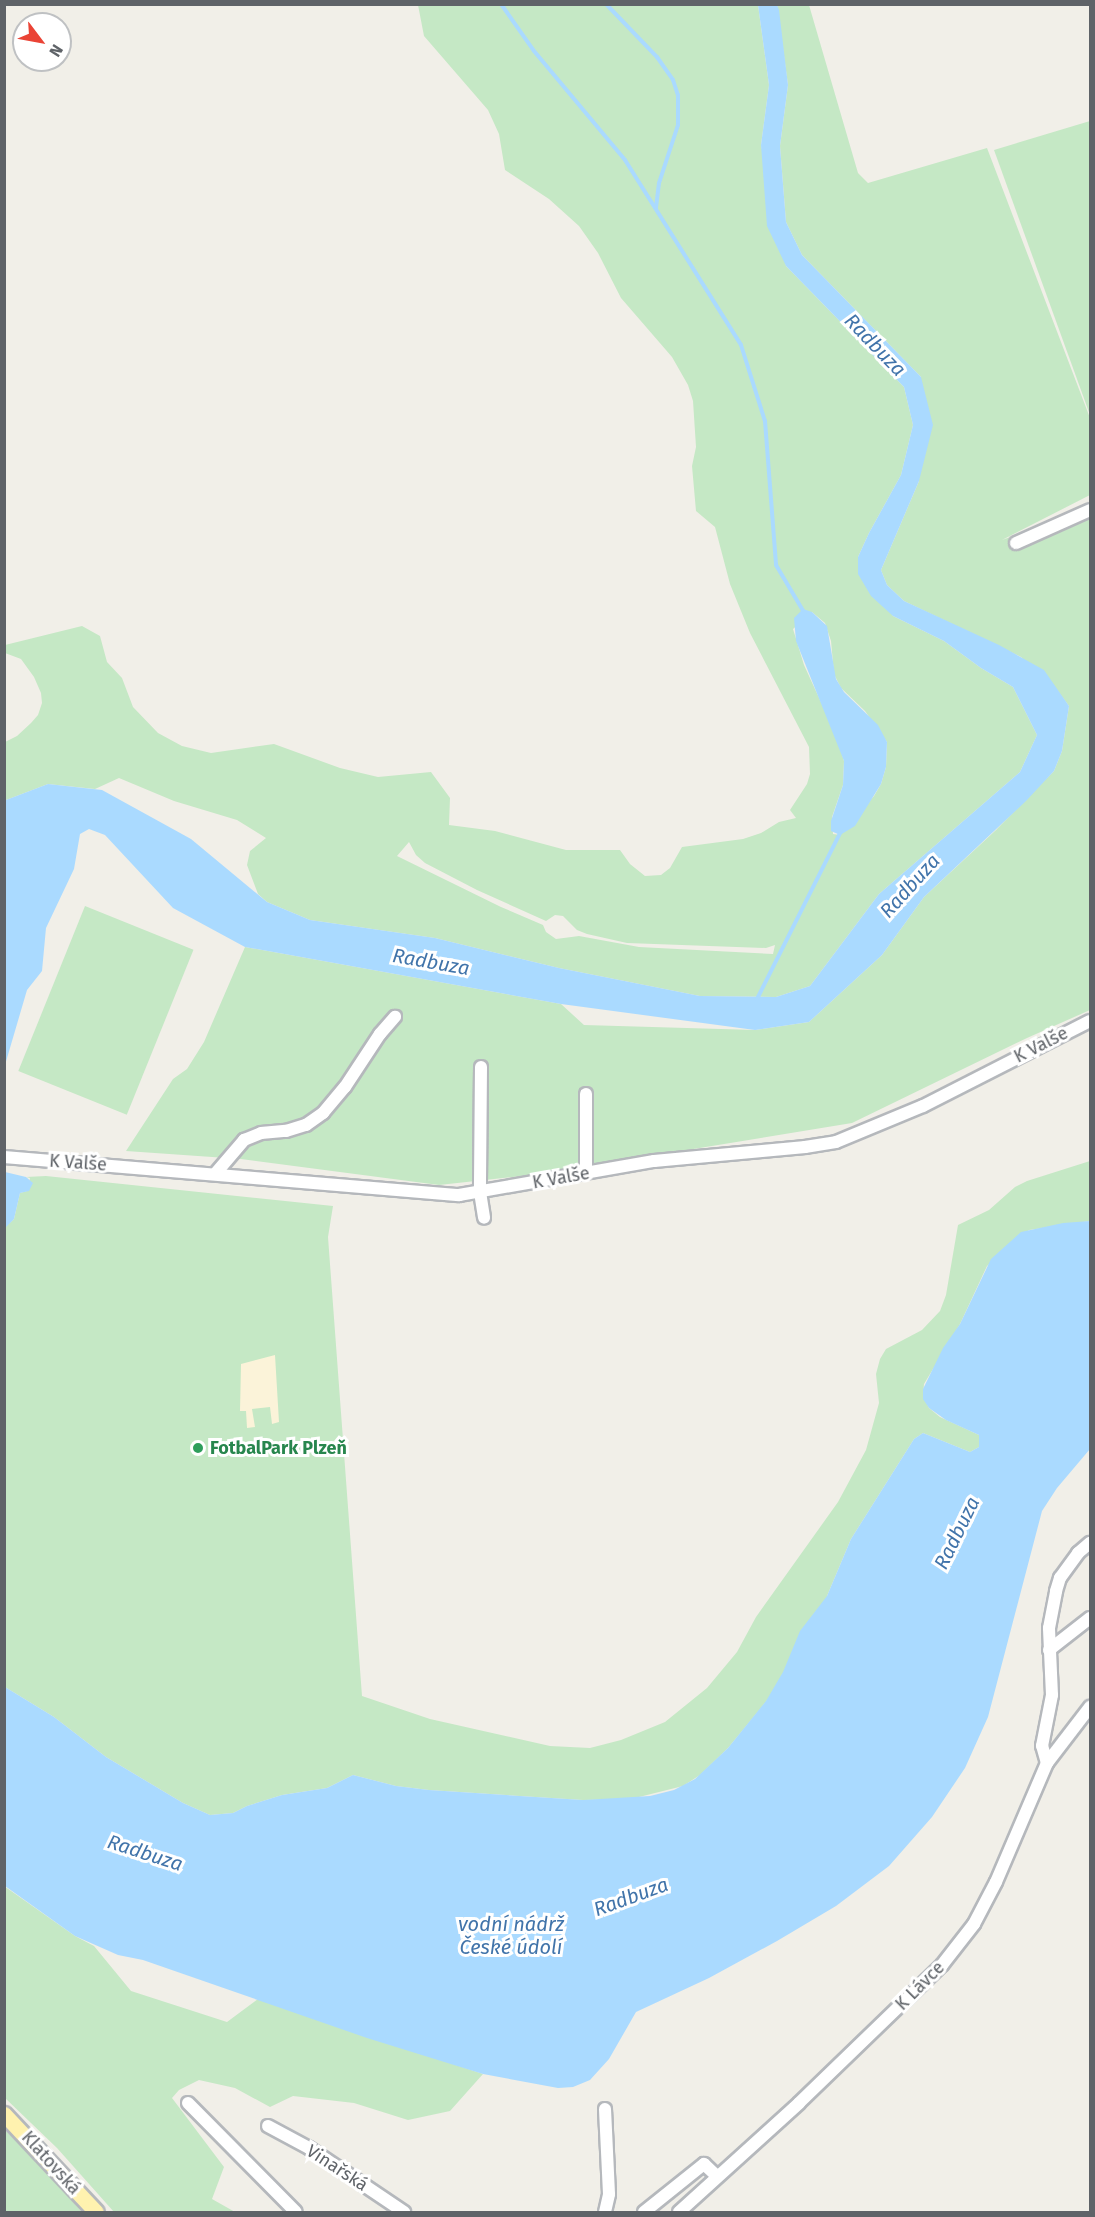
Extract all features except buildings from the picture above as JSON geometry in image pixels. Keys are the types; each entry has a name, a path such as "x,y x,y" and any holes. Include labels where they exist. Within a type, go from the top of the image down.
{"main road":[{"name":"Klatovská","path":"4,2114 96,2212"}],"street":[{"path":"1016,543 1090,510"},
{"path":"215,1174 244,1140 261,1133 286,1131 306,1125 322,1113 345,1087 374,1042 395,1017"},
{"name":"K Valše","path":"4,1157 459,1195 654,1161 836,1142 922,1106 1090,1021"},
{"path":"481,1067 480,1192 484,1218"},
{"path":"586,1094 586,1173"},
{"path":"1047,1763 1042,1746 1052,1695 1048,1650 1049,1628 1058,1584 1078,1553 1090,1543"},
{"path":"1048,1650 1090,1618"},
{"name":"K Lávce","path":"679,2212 799,2103 942,1965 974,1924 996,1882 1047,1763 1090,1707"},
{"path":"188,2103 296,2212"},
{"path":"605,2109 609,2194 605,2212"},
{"name":"Vinařská","path":"268,2126 309,2148 404,2212"},
{"path":"644,2212 704,2164 717,2176"}],"green space":[{"path":"418,5 758,5 769,85 761,145 786,266 904,387 913,425 901,475 858,557 893,616 944,641 981,668 1013,687 1037,735 1020,772 879,894 810,986 776,997 700,996 559,968 435,938 310,920 267,902 258,894 247,865 250,851 266,838 237,820 174,801 119,778 95,789 48,784 6,800 5,810 5,742 17,736 31,723 38,715 42,703 41,693 34,677 21,659 5,653 5,645 82,626 100,636 107,662 122,678 133,707 158,733 182,746 211,753 274,744 340,768 378,777 431,772 450,798 449,825 495,831 566,850 620,850 630,864 645,876 661,875 670,868 682,847 743,839 761,833 779,822 796,818 790,810 807,784 810,774 809,747 750,633 730,584 715,527 696,511 692,466 696,447 693,401 688,385 672,357 621,298 598,253 579,226 549,199 505,170 499,134 488,110 424,36","holes":["812,612 825,623 831,641 834,674 841,688 865,711 887,742 886,767 881,784 874,796 840,835 833,834 832,817 843,785 844,761 836,735 804,665 793,629","409,842 416,855 425,863 477,890 546,921 555,915 563,916 577,930 587,934 627,943 766,948 775,945 773,954 639,947 579,936 556,939 546,932 543,925 397,856"]},
{"path":"777,5 809,5 858,173 868,183 987,148 1090,418 1090,495 1002,540 1090,508 1090,1010 852,1123 540,1174 439,1185 241,1159 126,1151 173,1079 187,1069 204,1042 245,947 561,1004 584,1025 755,1030 809,1022 882,955 924,897 996,830 1054,771 1062,751 1069,706 1057,690 1021,657 904,601 887,585 881,570 919,481 921,377 802,255 786,222 780,146 788,85"},
{"path":"1090,121 1090,415 994,150"},
{"path":"85,906 193,950 127,1115 18,1071"},
{"path":"1090,1161 1090,1221 1029,1230 987,1266 960,1324 924,1384 923,1396 929,1408 940,1417 979,1435 979,1447 970,1452 923,1433 914,1439 851,1539 827,1596 861,1586 728,1748 700,1775 683,1786 631,1799 583,1800 429,1790 396,1786 353,1775 327,1788 282,1795 233,1813 210,1815 183,1803 106,1757 54,1717 5,1687 4,1228 14,1219 20,1193 27,1191 30,1178 26,1177 46,1176 333,1206 328,1237 362,1696 430,1719 550,1746 590,1748 621,1740 665,1722 707,1688 737,1652 756,1617 838,1502 866,1450 879,1403 876,1374 880,1359 886,1349 922,1330 940,1311 946,1295 958,1225 989,1210 1015,1187 1027,1181"},
{"path":"4,1886 75,1936 94,1946 131,1991 227,2022 258,1999 483,2074 450,2111 408,2120 354,2103 293,2096 270,2107 235,2088 199,2080 179,2090 172,2098 224,2167 212,2199 235,2212 114,2212 57,2148 5,2098"},
{"path":"5,2130 40,2165 82,2212 5,2212"}],"sand":[{"path":"275,1355 279,1422 272,1424 270,1407 252,1409 255,1427 247,1428 246,1411 240,1411 241,1364"}],"water":[{"name":"Radbuza","path":"758,5 777,5 779,10 788,85 780,146 786,222 802,255 921,377 933,425 919,481 881,570 887,585 904,601 999,645 1044,670 1069,706 1062,751 1054,771 1026,801 924,897 882,955 809,1022 755,1030 561,1004 245,947 173,908 105,835 89,829 80,834 74,869 46,928 42,971 27,990 5,1065 6,800 48,784 102,790 191,839 267,902 310,920 435,938 559,968 700,996 776,997 810,986 879,894 1020,772 1037,735 1013,687 981,668 944,641 893,616 871,596 858,574 858,557 901,475 913,425 904,387 786,266 767,226 761,145 769,85"},
{"path":"803,609 812,612 827,626 836,679 844,692 878,725 887,742 886,767 881,784 855,826 840,835 831,831 831,821 843,785 844,761 796,641 794,618"},
{"path":"5,1172 26,1177 33,1183 29,1191 20,1193 14,1219 5,1228"},
{"name":"vodní nádrž České údolí","path":"1090,1221 1090,1449 1057,1488 1042,1511 988,1717 965,1768 932,1817 889,1866 836,1906 777,1941 709,1978 636,2012 609,2059 590,2080 573,2087 558,2088 483,2074 367,2038 143,1960 118,1955 75,1936 5,1886 5,1687 54,1717 106,1757 183,1803 210,1815 233,1813 282,1795 327,1788 353,1775 396,1786 429,1790 583,1800 650,1796 674,1790 695,1779 728,1748 766,1701 783,1672 800,1631 827,1596 851,1539 914,1439 923,1433 970,1452 979,1447 979,1435 946,1420 929,1408 923,1399 923,1389 943,1348 960,1324 991,1259 1021,1232 1063,1223"}],"waterway":[{"path":"501,4 534,51 625,160 741,345 765,421 776,565 805,614"},
{"path":"606,4 657,57 673,80 678,95 678,125 659,183 656,208"},
{"path":"757,999 841,831"}],"place":[{"name":"FotbalPark Plzeň","path":"198,1448"}]}
